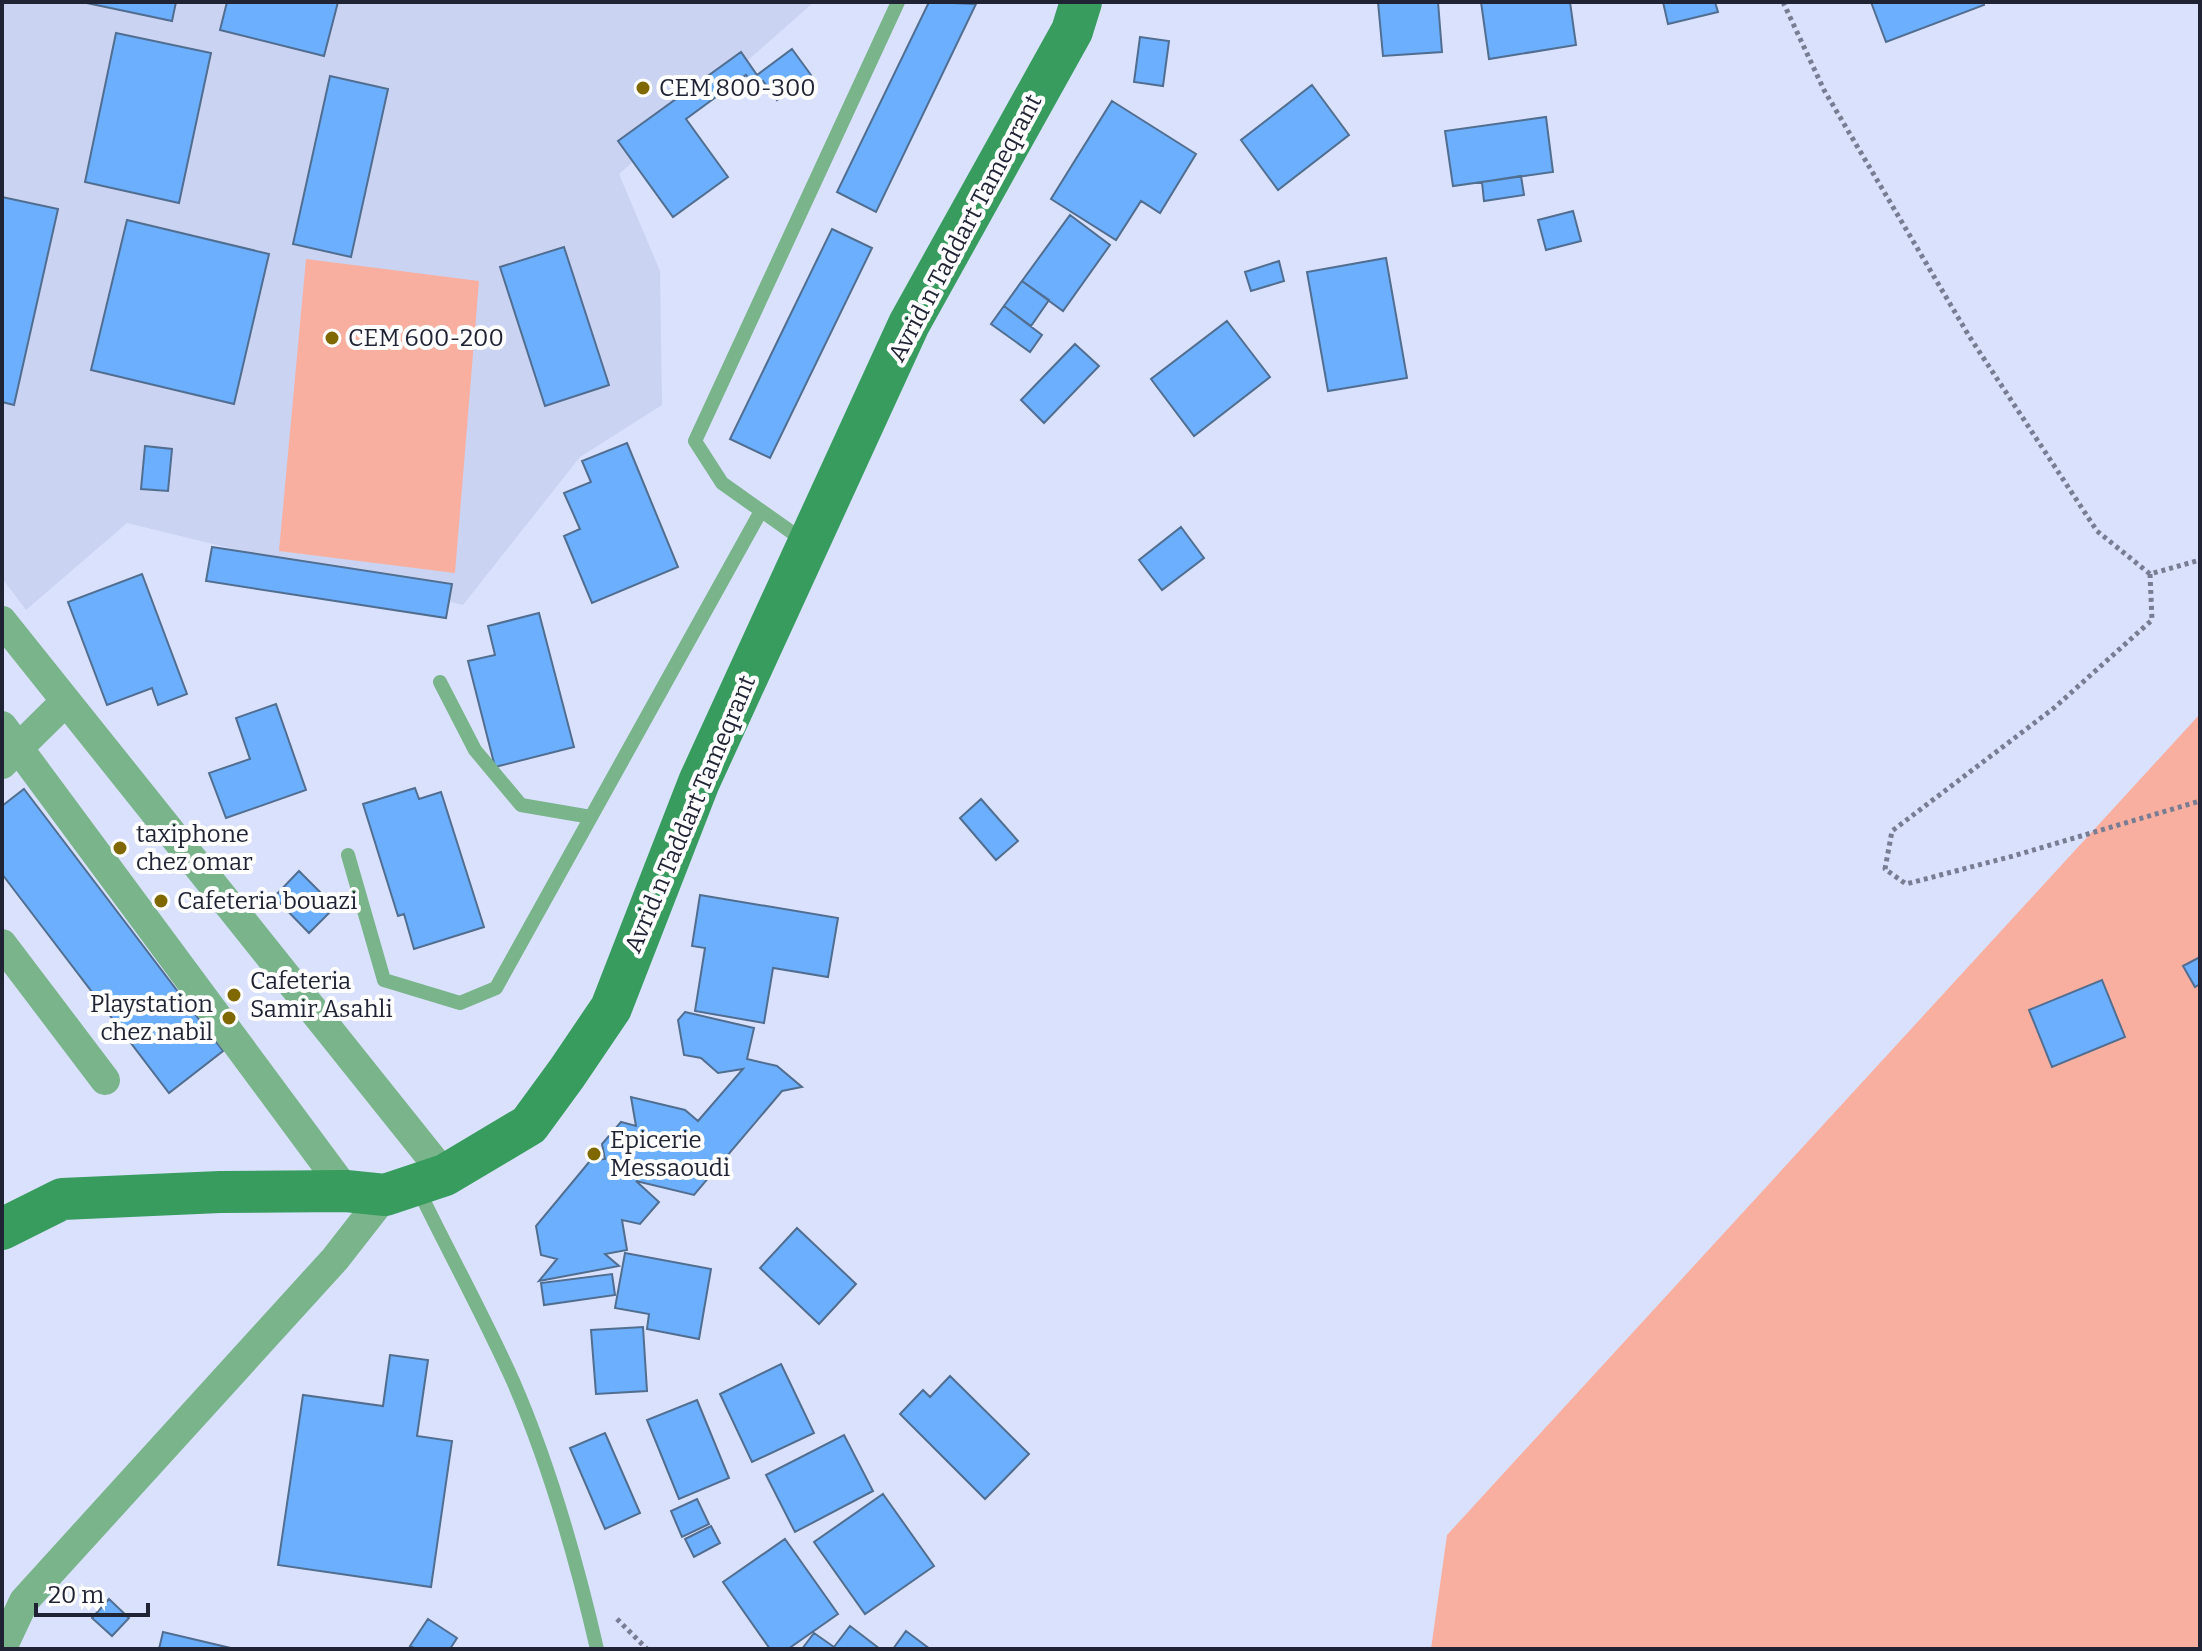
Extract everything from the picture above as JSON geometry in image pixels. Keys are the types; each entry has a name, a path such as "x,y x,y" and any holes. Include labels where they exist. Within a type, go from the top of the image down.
{"main road":[{"name":"Avrid n Taddart Tameqrant","path":"398,1186 529,1125 611,1008 699,782 909,324 1072,31 1081,2"},
{"path":"2,1229 62,1199 398,1186"}],"street":[{"path":"2,621 66,701 398,1186"},
{"path":"66,701 8,746 398,1186"},
{"path":"2,944 105,1080"},
{"path":"2,1648 24,1601 398,1186"}],"lane":[{"path":"808,544 722,483 695,441 898,2"},
{"path":"348,855 384,980 460,1003 496,988 761,511"},
{"path":"440,682 475,750 521,805 591,817"},
{"path":"398,1186 513,1381 552,1485 582,1584 597,1649"}],"path":[{"path":"1783,2 1824,90 1977,349 2097,531 2150,574 2152,620 2054,708 1892,831 1885,869 1906,884 2200,801"},
{"path":"2150,574 2200,560"}],"shaded area":[{"name":"CEM 600-200","path":"2,2 814,2 619,174 660,271 662,405 580,457 463,605 127,523 26,610 2,578"},
{"path":"306,259 479,281 455,573 279,551"},
{"path":"2200,714 2200,1649 1431,1649 1447,1535"}],"building":[{"path":"82,2 176,2 172,21"},
{"path":"227,2 338,2 324,56 220,30"},
{"path":"929,2 976,4 876,212 837,192"},
{"path":"1378,2 1438,2 1442,52 1383,56"},
{"path":"1481,2 1570,2 1576,45 1489,59"},
{"path":"1663,2 1715,2 1718,12 1668,24"},
{"path":"1871,2 1983,2 1984,5 1886,42"},
{"path":"116,33 211,53 179,203 85,182"},
{"path":"1140,37 1169,41 1163,86 1134,82"},
{"path":"792,49 811,75 777,100 763,81 755,87 746,75 686,119 728,177 673,217 618,141 741,52 757,75"},
{"path":"330,76 388,89 351,257 293,244"},
{"path":"1312,85 1349,135 1278,190 1241,140"},
{"path":"1112,101 1196,154 1160,213 1141,201 1116,240 1051,199"},
{"path":"1546,117 1553,172 1453,186 1445,131"},
{"path":"1521,176 1524,195 1484,201 1482,182"},
{"path":"2,197 58,209 14,405 2,402"},
{"path":"1573,211 1581,241 1546,250 1538,220"},
{"path":"1070,215 1110,245 1063,311 1022,281"},
{"path":"127,220 269,254 234,404 91,370"},
{"path":"832,229 872,248 770,458 730,439"},
{"path":"564,247 609,385 545,406 500,267"},
{"path":"1386,258 1407,378 1328,391 1307,272"},
{"path":"1279,261 1284,281 1251,291 1245,272"},
{"path":"1022,281 1049,300 1031,326 1004,306"},
{"path":"1004,306 1042,335 1030,352 991,324"},
{"path":"1227,321 1270,377 1194,436 1151,379"},
{"path":"1075,344 1099,366 1044,423 1021,400"},
{"path":"627,443 678,567 592,603 564,536 580,529 564,493 591,482 582,461"},
{"path":"145,446 172,449 168,491 141,489"},
{"path":"1181,527 1204,558 1162,590 1139,560"},
{"path":"212,547 452,584 446,618 206,581"},
{"path":"142,574 187,694 158,705 152,688 107,705 68,602"},
{"path":"539,613 574,747 495,767 468,661 495,655 488,626"},
{"path":"276,704 306,790 226,818 209,773 250,759 236,718"},
{"path":"415,788 419,799 441,792 484,927 414,949 404,914 398,916 363,804"},
{"path":"24,789 223,1051 169,1093 2,874 2,806"},
{"path":"981,799 1018,841 996,860 960,818"},
{"path":"299,871 335,907 309,933 274,897"},
{"path":"700,895 838,918 828,977 773,968 764,1023 695,1011 705,948 692,946"},
{"path":"2200,957 2200,984 2195,987 2183,966"},
{"path":"2102,980 2125,1037 2052,1067 2029,1010"},
{"path":"685,1012 754,1028 747,1059 777,1066 802,1087 782,1091 694,1195 636,1181 659,1202 640,1224 622,1220 627,1250 605,1254 619,1266 539,1281 557,1259 541,1255 536,1226 590,1161 605,1159 602,1144 621,1122 636,1126 631,1097 685,1110 698,1121 743,1069 718,1073 701,1058 684,1055 678,1020"},
{"path":"797,1228 856,1284 819,1324 760,1268"},
{"path":"625,1253 711,1269 699,1339 647,1329 649,1314 615,1308"},
{"path":"612,1274 615,1295 544,1305 541,1283"},
{"path":"643,1327 647,1391 596,1394 591,1330"},
{"path":"390,1355 428,1360 417,1436 452,1441 431,1587 278,1565 303,1395 383,1406"},
{"path":"781,1364 814,1433 752,1462 720,1394"},
{"path":"950,1376 1029,1454 985,1499 900,1414 923,1390 930,1397"},
{"path":"697,1400 729,1478 679,1499 647,1420"},
{"path":"605,1433 640,1513 605,1529 570,1448"},
{"path":"844,1435 873,1491 795,1532 766,1475"},
{"path":"883,1494 934,1566 865,1614 814,1542"},
{"path":"697,1499 709,1524 682,1537 671,1511"},
{"path":"711,1526 720,1543 694,1557 685,1539"},
{"path":"785,1539 838,1614 788,1649 770,1649 723,1582"},
{"path":"109,1599 129,1618 112,1636 92,1618"},
{"path":"428,1619 457,1638 450,1649 416,1649 410,1646"},
{"path":"850,1626 880,1649 802,1649 814,1633 834,1647"},
{"path":"906,1631 930,1649 893,1649"},
{"path":"163,1632 235,1649 159,1649"}],"place":[{"name":"CEM 800-300","path":"643,88"},
{"name":"CEM 600-200","path":"332,338"},
{"name":"taxiphone chez omar","path":"120,848"},
{"name":"Cafeteria bouazi","path":"161,901"},
{"name":"Cafeteria Samir Asahli","path":"234,995"},
{"name":"Playstation chez nabil","path":"229,1018"},
{"name":"Epicerie Messaoudi","path":"594,1154"}]}
